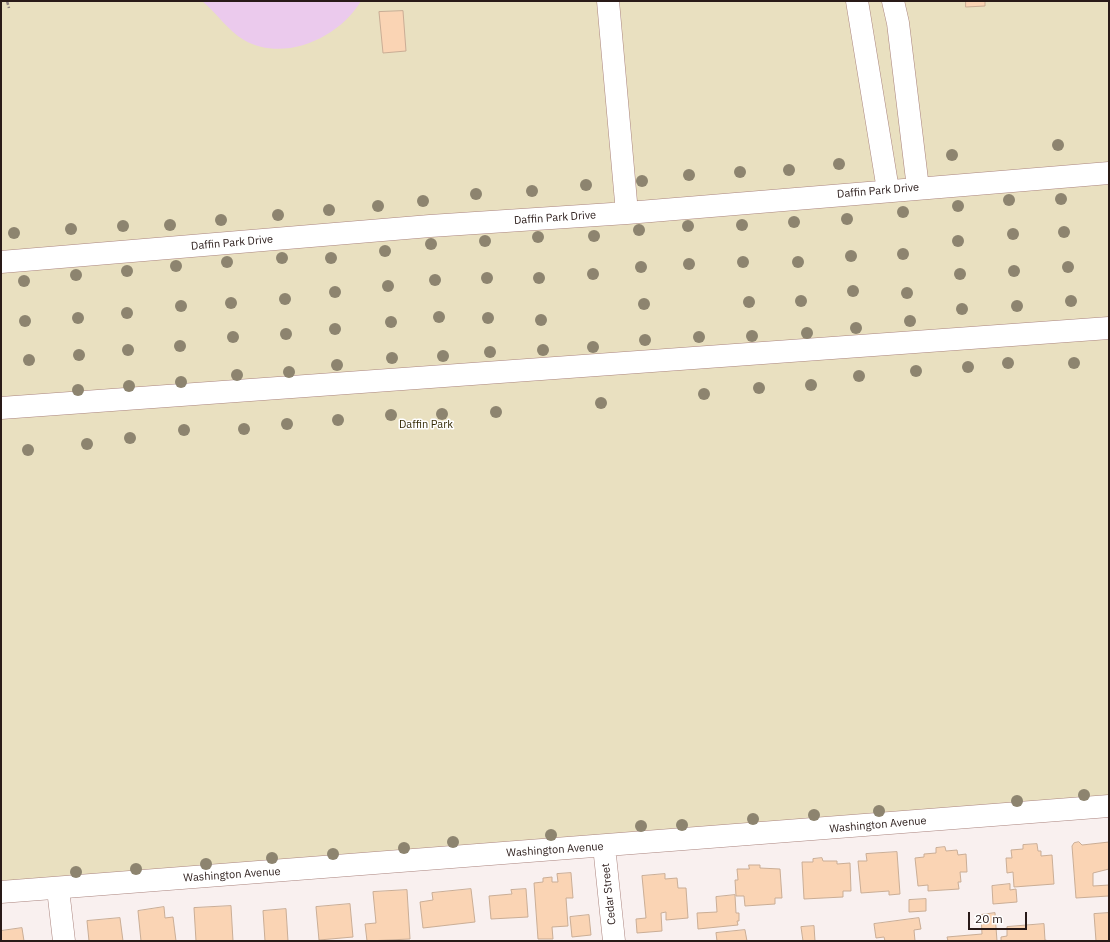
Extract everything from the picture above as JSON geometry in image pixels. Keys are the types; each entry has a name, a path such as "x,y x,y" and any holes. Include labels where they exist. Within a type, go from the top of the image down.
{"street":[{"path":"608,1 627,214"},
{"path":"857,1 888,190"},
{"path":"893,1 898,23 918,188"},
{"name":"Daffin Park Drive","path":"1,262 430,226 627,214 888,190 1109,172"},
{"path":"1,408 1109,328"},
{"name":"Washington Avenue","path":"1,892 58,889 1109,806"},
{"name":"Cedar Street","path":"604,846 614,941"},
{"path":"58,889 64,941"}],"path":[{"path":"7,1 9,8"}],"green space":[{"name":"Daffin Park","path":"1,1 1109,1 1109,800 1,882"}],"shaded area":[{"path":"202,1 361,1 339,26 325,36 293,48 276,49 260,46 244,40 233,32"}],"building":[{"path":"966,1 985,1 985,6 966,7"},
{"path":"403,11 406,51 383,53 379,12"},
{"path":"1079,842 1082,845 1109,842 1109,869 1093,873 1093,886 1109,885 1109,896 1076,898 1072,846 1074,843"},
{"path":"1037,844 1038,851 1041,851 1041,856 1052,855 1054,884 1014,887 1013,872 1007,873 1006,858 1012,858 1011,850 1023,849 1023,845"},
{"path":"945,847 946,851 957,850 958,855 966,854 967,872 960,872 961,882 958,882 959,889 928,891 928,885 918,886 915,858 924,857 924,854 936,853 936,848"},
{"path":"897,852 900,894 889,895 889,891 861,893 858,861 867,861 866,854"},
{"path":"822,858 823,861 837,861 837,864 850,863 851,891 843,891 843,897 804,899 802,862 813,862 813,859"},
{"path":"749,865 760,865 760,868 780,869 782,898 775,898 775,904 745,906 744,896 736,896 735,880 738,880 737,869 749,869"},
{"path":"571,873 573,898 566,898 568,926 552,927 553,939 538,939 534,883 543,882 543,878 552,877 552,882 558,882 557,874"},
{"path":"665,874 665,879 677,878 678,888 686,888 688,918 666,920 666,912 661,913 662,931 637,933 636,919 646,918 642,876"},
{"path":"1010,884 1010,890 1016,889 1017,902 993,904 992,886"},
{"path":"471,889 475,922 423,928 420,902 433,900 432,893"},
{"path":"526,889 528,917 491,919 489,896 512,894 511,890"},
{"path":"407,890 410,939 367,941 365,924 376,923 373,892"},
{"path":"735,895 736,913 739,913 739,921 737,921 738,925 698,929 697,913 717,912 716,897"},
{"path":"926,899 926,911 909,912 909,900"},
{"path":"350,904 353,937 319,940 316,907"},
{"path":"231,906 233,941 196,941 194,908"},
{"path":"164,907 165,918 173,917 176,941 141,941 138,911"},
{"path":"286,909 288,941 265,941 263,911"},
{"path":"995,913 997,941 948,941 947,937 982,934 981,915"},
{"path":"1109,913 1109,941 1096,941 1094,914"},
{"path":"589,915 591,935 572,937 570,917"},
{"path":"120,918 123,941 89,941 87,921"},
{"path":"919,918 921,929 914,930 915,941 885,941 884,937 876,938 874,924"},
{"path":"1044,924 1045,940 1049,941 1001,941 1001,937 1007,936 1007,927"},
{"path":"814,926 815,941 803,941 801,927"},
{"path":"22,928 24,941 1,941 1,931"},
{"path":"745,930 747,941 717,941 716,933"}]}
